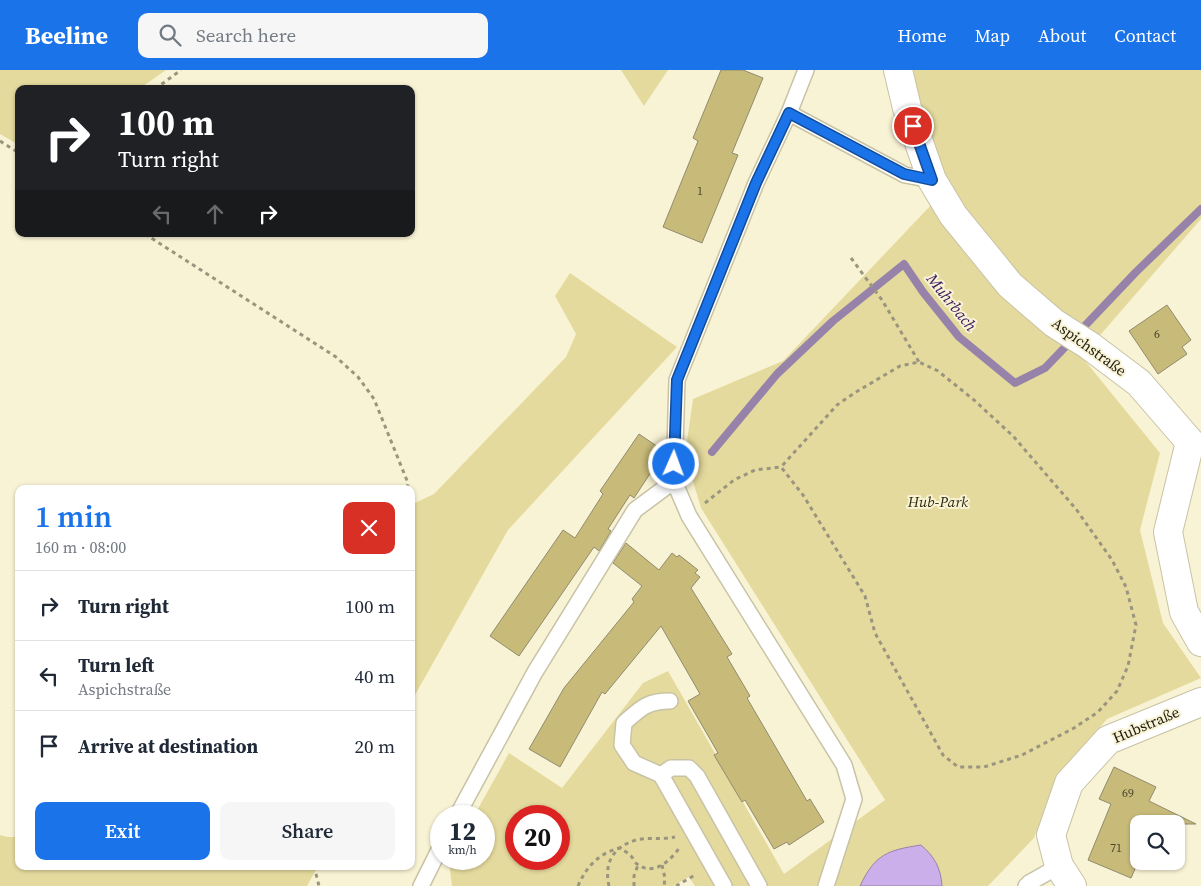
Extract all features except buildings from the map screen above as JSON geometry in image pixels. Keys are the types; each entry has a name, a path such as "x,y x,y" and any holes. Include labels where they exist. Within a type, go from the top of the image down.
{"street":[{"name":"Aspichstraße","path":"898,70 907,108 932,180 953,216 1010,285 1054,323 1090,346 1139,383 1195,440 1168,532 1184,612 1201,642"},
{"name":"Hubstraße","path":"1066,876 1050,835 1068,783 1108,740 1201,702"}],"lane":[{"path":"806,70 789,113 756,183 677,380 674,481 689,516 844,764 854,799 826,886"},
{"path":"789,113 904,174 932,180"},
{"path":"463,805 535,672 635,510 674,481"},
{"path":"670,701 655,701 639,710 624,723 622,745 634,763 661,775 688,832 724,886"},
{"path":"661,775 671,768 689,768 697,776 759,886"},
{"path":"421,886 430,868"},
{"path":"1026,886 1029,882 1066,876"}],"path":[{"path":"160,85 181,70"},
{"path":"0,141 15,150"},
{"path":"149,237 336,357 358,377 374,399 408,485"},
{"path":"781,466 803,495 865,596 875,634 943,755 958,767 984,767 1022,755 1074,728 1098,712 1117,691 1128,666 1136,625 1126,587 1112,560 1076,509 1013,436 974,400 938,371 919,362 882,300 851,258"},
{"path":"689,516 734,480 755,470 781,466 837,406 856,392 900,366 919,362"},
{"path":"578,886 584,872 597,859 609,851 636,840 668,838 688,832"},
{"path":"620,848 630,855 638,865 651,869 662,866 671,859 681,846 688,832"},
{"path":"609,886 606,872 612,857 620,848"},
{"path":"634,886 634,876 638,865"},
{"path":"662,866 665,878 664,886"},
{"path":"315,870 319,886"}],"green space":[{"path":"0,70 166,70 145,85 15,85 15,143 0,134"},
{"path":"621,70 668,70 644,106"},
{"path":"908,70 1201,70 1201,219 1095,341 1034,295 946,186"},
{"name":"Hub-Park","path":"932,204 1082,357 1160,453 1140,530 1163,623 1201,678 1107,719 1058,775 1034,838 988,886 695,886 689,877 673,886 452,886 450,870 495,870 495,805 480,805 509,753 562,788 643,683 668,671 784,874 885,800 701,508 685,455 693,399 783,361"},
{"path":"570,273 677,347 508,530 415,695 415,503 434,494 566,357 576,334 555,296"},
{"path":"0,835 15,837 15,870 316,870 307,886 0,886"}],"shaded area":[{"path":"921,845 936,863 942,886 860,886 871,867 884,855 900,849"}],"waterway":[{"name":"Muhrbach","path":"1079,332 1136,272 1201,209"},
{"name":"Muhrbach","path":"712,452 777,374 833,321 904,264 923,292 959,337 1015,383 1045,368 1071,341"}],"route":[{"path":"674,464 677,380 756,183 789,113 904,174 932,180 913,126"}]}
